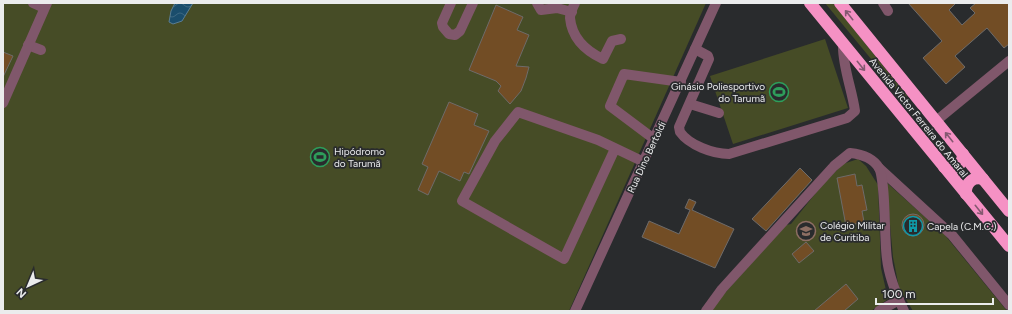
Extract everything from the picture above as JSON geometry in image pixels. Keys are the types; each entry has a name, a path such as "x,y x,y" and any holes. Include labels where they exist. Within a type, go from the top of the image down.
{"highway":[{"name":"Avenida Victor Ferreira do Amaral","path":"810,3 1009,246"},
{"name":"Avenida Victor Ferreira do Amaral","path":"840,3 1009,211"},
{"path":"944,167 951,169 958,166 962,161 963,154"},
{"path":"966,194 966,188 970,182 976,178 983,179"}],"street":[{"path":"3,103 46,5 33,3"},
{"path":"451,3 442,22 443,27 449,34 455,35 460,31 473,3"},
{"path":"537,3 541,10 558,5 573,8 570,17 576,39 592,54 603,59 612,41 621,39"},
{"name":"Rua Dino Bertoldi","path":"575,311 716,3"},
{"path":"695,49 708,56 709,60 679,127 680,132 689,141 716,153 734,154 847,118 854,111 852,91 843,54 843,44"},
{"path":"28,45 41,50"},
{"path":"936,121 1009,61"},
{"path":"654,139 610,106 624,74 680,82"},
{"path":"690,104 719,113"},
{"path":"614,151 598,140 518,112 495,141 462,201 564,258 614,151 621,146 643,162"},
{"path":"706,311 722,289 834,166 850,153 861,154 872,161 952,235 1009,305"},
{"path":"879,168 882,186 887,259 891,281 904,311"},
{"path":"879,311 899,300"}],"green space":[{"name":"Hipódromo do Tarumã","path":"3,3 706,3 569,311 3,311"},
{"path":"825,3 833,3 907,96 904,99"},
{"name":"Ginásio Poliesportivo do Tarumã","path":"825,39 848,108 733,144 710,76"},
{"path":"858,159 866,166 878,185 881,268 888,299 871,311 712,311 715,304 786,225 791,224 823,184 843,164"},
{"path":"886,182 944,234 1007,311 913,311 899,288 893,257"}],"water":[{"path":"175,3 193,3 182,21 173,24 169,22 171,11"}],"building":[{"path":"908,3 956,3 949,10 962,25 975,13 970,8 976,3 1009,3 1009,44 1004,48 987,28 955,56 965,67 946,84 923,58 942,41"},
{"path":"496,5 523,17 517,30 529,35 516,66 529,67 526,78 521,91 510,104 498,91 501,86 496,81 469,70"},
{"path":"3,52 13,56 3,77"},
{"path":"449,102 478,114 474,125 489,131 469,174 464,172 460,181 439,171 428,195 418,190 428,167 422,164"},
{"path":"800,168 812,180 766,231 752,219"},
{"path":"855,174 857,186 862,185 867,210 862,211 864,222 846,226 837,178"},
{"path":"689,199 696,202 692,210 734,229 715,268 642,237 649,221 679,234 690,210 685,208"},
{"name":"Capela (C.M.C.)","path":"913,214 917,215 923,221 923,229 917,235 913,236 909,235 903,229 902,225 903,221 909,215"},
{"path":"806,242 814,251 799,263 792,254"},
{"path":"846,284 858,299 844,311 814,311"}],"place":[{"name":"Ginásio Poliesportivo do Tarumã","path":"779,92"},
{"name":"Hipódromo do Tarumã","path":"320,157"},
{"name":"Capela (C.M.C.)","path":"913,226"},
{"name":"Colégio Militar de Curitiba","path":"806,231"}]}
